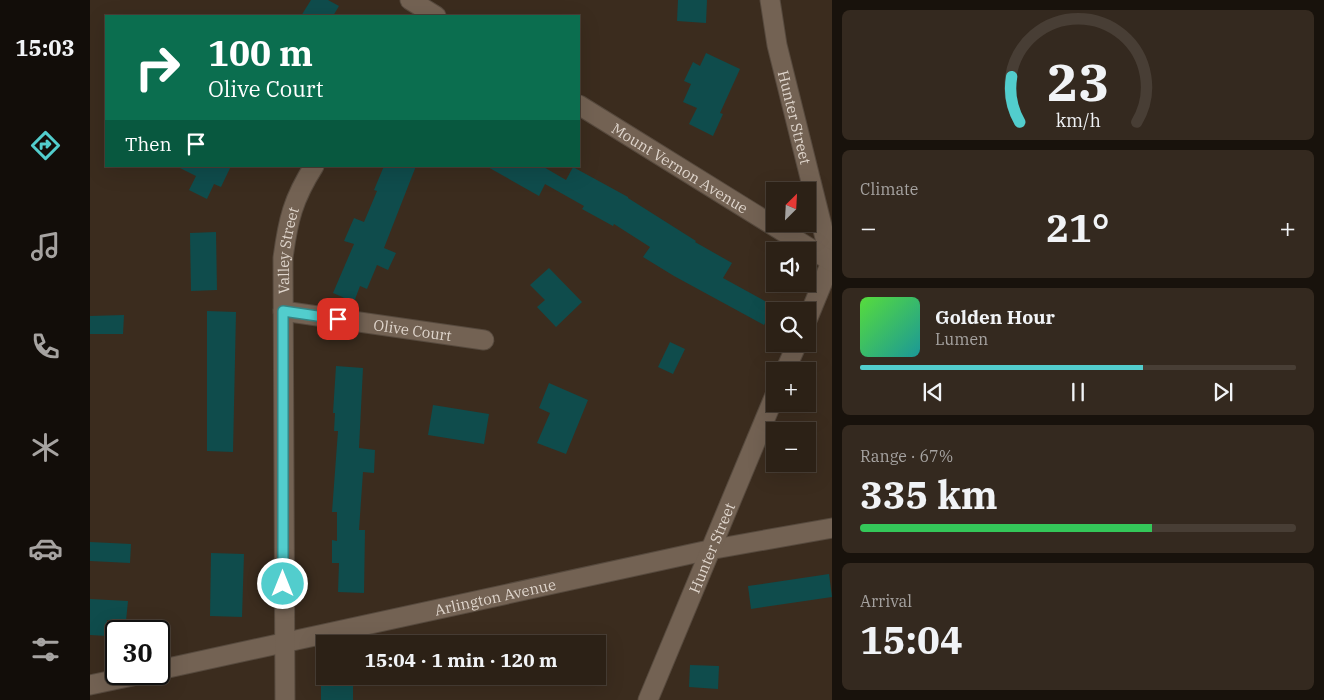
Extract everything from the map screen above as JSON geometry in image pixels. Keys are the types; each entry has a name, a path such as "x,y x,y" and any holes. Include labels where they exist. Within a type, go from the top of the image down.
{"street":[{"name":"Hunter Street","path":"770,0 776,45 831,262"},
{"path":"415,5 434,15"},
{"name":"Mount Vernon Avenue","path":"580,106 831,262"},
{"name":"Valley Street","path":"285,700 283,642 283,258 288,218 313,167"},
{"path":"815,302 831,262"},
{"name":"Olive Court","path":"283,311 484,340"},
{"name":"Hunter Street","path":"648,700 768,412"},
{"name":"Arlington Avenue","path":"170,668 710,550 832,528"},
{"path":"90,685 105,682"}],"building":[{"path":"311,0 328,0 339,6 334,15 302,15"},
{"path":"678,0 707,0 706,23 677,21"},
{"path":"706,53 740,69 720,113 723,114 713,136 689,124 697,108 683,102 691,84 684,81 693,62 700,66"},
{"path":"178,167 231,167 221,187 214,184 207,199 189,190 196,176"},
{"path":"384,167 416,167 384,248 396,253 388,270 377,265 367,289 360,286 354,302 333,293 354,244 344,241 354,218 364,222 377,191 374,190"},
{"path":"488,167 544,167 566,180 573,167 628,197 695,242 732,263 723,278 767,302 766,321 764,325 643,257 650,247 614,224 613,226 582,209 584,206 545,184 539,196"},
{"path":"216,232 217,290 191,291 190,233"},
{"path":"549,268 582,302 556,327 537,307 545,300 530,285"},
{"path":"207,311 236,312 233,452 207,451"},
{"path":"124,315 123,334 90,334 90,316"},
{"path":"670,342 685,349 673,374 658,367"},
{"path":"336,366 363,368 359,448 375,450 374,473 363,472 359,530 365,530 364,593 338,592 339,563 332,563 332,540 337,541 337,512 332,512 338,431 334,431 335,413 333,413"},
{"path":"549,383 588,400 566,454 537,443 550,413 539,408"},
{"path":"433,405 489,414 484,444 428,435"},
{"path":"90,542 131,544 130,563 90,561"},
{"path":"211,553 244,554 242,617 210,616"},
{"path":"829,574 832,597 751,609 748,586"},
{"path":"90,599 128,601 126,620 105,620 105,636 90,635"},
{"path":"690,665 719,666 718,689 689,687"},
{"path":"321,685 353,685 353,700 321,700"}],"route":[{"path":"283,584 283,311 338,319"}]}
